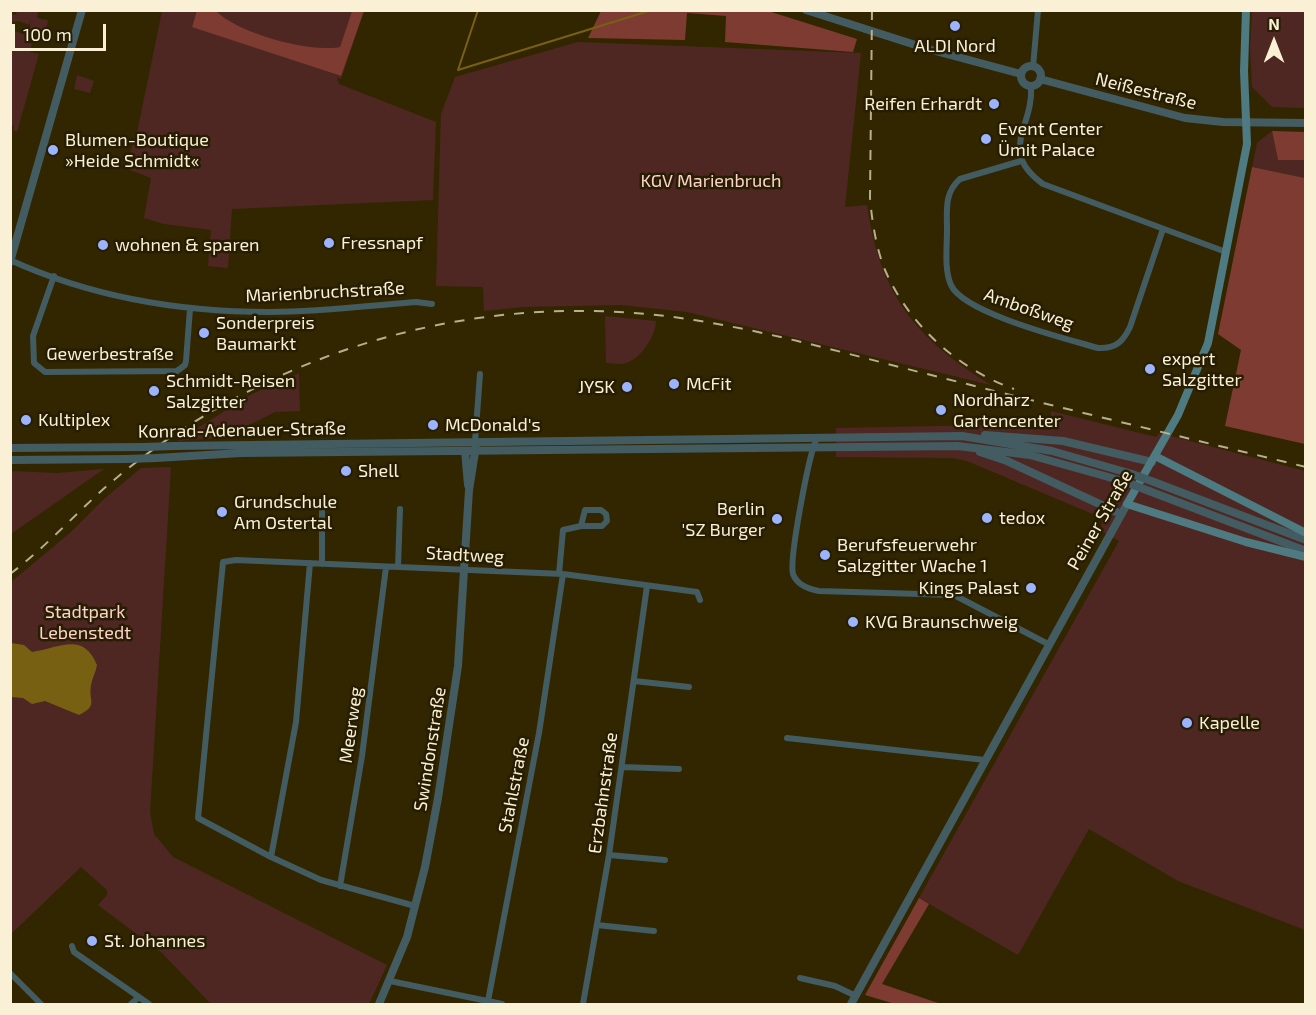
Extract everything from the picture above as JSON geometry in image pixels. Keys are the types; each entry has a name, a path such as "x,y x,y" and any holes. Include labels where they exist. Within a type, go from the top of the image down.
{"main road":[{"name":"Peiner Straße","path":"1127,504 1178,415 1203,358 1246,153 1244,71 1246,10"},
{"path":"1153,459 1305,533"},
{"path":"1127,504 1246,542 1305,556"}],"street":[{"path":"11,261 82,10"},
{"path":"806,10 928,49 1021,74"},
{"path":"1033,67 1038,10"},
{"path":"1031,86 1022,81 1021,74 1024,69 1033,67 1038,70 1040,79 1031,86 1029,108 1020,134 1021,161 1029,172 1043,184 1226,252"},
{"name":"Neißestraße","path":"1040,79 1185,118 1305,123"},
{"name":"Amboßweg","path":"1021,161 960,179 954,184 946,201 947,262 951,286 962,299 981,310 1098,348 1115,346 1126,336 1130,327 1163,229"},
{"name":"Marienbruchstraße","path":"11,261 130,298 190,309 271,312 416,302 432,303"},
{"name":"Gewerbestraße","path":"54,276 33,336 34,363 39,370 45,372 177,372 186,361 190,309"},
{"path":"476,451 480,374"},
{"path":"962,436 1020,436 1063,441 1153,459"},
{"name":"Konrad-Adenauer-Straße","path":"10,448 962,436 1052,451 1132,474 1305,540"},
{"path":"813,438 792,557 794,574 800,584 819,591 954,595 1048,644"},
{"path":"465,451 475,442"},
{"path":"958,446 1007,461 1121,514"},
{"name":"Konrad-Adenauer-Straße","path":"10,460 126,459 241,453 958,446 1029,455 1126,482 1305,551"},
{"name":"Swindonstraße","path":"465,451 469,490"},
{"name":"Swindonstraße","path":"379,1005 390,981 415,906 433,830 452,710 465,570 469,490 476,451"},
{"name":"Peiner Straße","path":"851,1005 1127,504"},
{"path":"322,507 322,564"},
{"path":"398,567 400,509"},
{"path":"585,510 601,510 606,514 607,521 602,526 580,526 585,510"},
{"name":"Stahlstraße","path":"488,1001 541,726 561,574 563,530 580,526"},
{"name":"Stadtweg","path":"271,857 198,818 223,562 230,560 561,574 697,592 700,600"},
{"path":"310,564 296,722 271,857 340,886 415,906"},
{"name":"Meerweg","path":"340,886 368,714 386,567"},
{"name":"Erzbahnstraße","path":"583,1005 609,855 647,585"},
{"path":"634,681 689,687"},
{"path":"787,738 985,760"},
{"path":"622,766 679,769"},
{"path":"609,855 665,860"},
{"path":"597,925 654,931"},
{"path":"72,946 74,952 149,1005"},
{"path":"10,973 41,1005"},
{"path":"800,978 836,986 856,996"},
{"path":"390,981 502,1005"},
{"path":"131,1005 139,997"}],"green space":[{"path":"17,11 38,11 37,18 48,20 46,31 36,28 34,33 29,32 31,19 29,25 19,21 11,22 12,14 16,15"},
{"path":"162,11 197,11 192,26 340,76 364,11 341,79 337,77 339,84 436,122 433,200 232,209 228,268 208,266 211,230 164,224 144,218 151,178 125,168 138,128"},
{"path":"216,11 352,11 340,47 326,48 293,44 256,34 226,19"},
{"path":"1252,11 1305,11 1305,108 1272,107 1252,87 1250,47"},
{"path":"11,30 27,35 26,42 32,44 30,52 39,54 17,132 13,130 14,126 11,124"},
{"name":"KGV Marienbruch","path":"578,42 861,53 845,207 867,205 881,264 905,311 941,350 991,385 687,312 621,305 522,307 484,311 483,287 436,286 441,114 455,77"},
{"path":"77,75 94,81 90,93 74,89"},
{"path":"1272,131 1278,160 1305,160 1305,178 1252,167 1257,143"},
{"path":"605,316 656,321 647,346 632,361 621,364 606,363"},
{"path":"299,373 300,411 275,412 235,432 234,437 177,441 252,394"},
{"path":"1051,411 1156,437 1159,433 1305,471 1305,930 1178,881 1089,829 1018,955 919,898 1119,541 1101,531 1102,518 967,461 952,458 836,457 836,428 990,425 1050,430"},
{"name":"Stadtpark Lebenstedt","path":"171,467 150,812 154,834 173,857 387,965 369,1004 211,1004 162,953 98,905 107,895 107,890 81,867 11,934 11,582 71,532 105,498 141,468"},
{"path":"104,469 11,534 11,471 57,473"}],"shaded area":[{"path":"197,10 216,11 240,27 275,40 327,48 340,47 352,11 364,11 341,76 192,27"},
{"path":"601,11 768,11 857,39 853,52 725,42 726,16 687,13 685,40 588,38"},
{"path":"1272,131 1305,132 1305,160 1278,160"},
{"path":"1252,167 1305,178 1305,444 1225,426 1241,350 1218,334"},
{"path":"11,643 24,645 32,652 69,644 85,648 97,665 90,691 91,706 79,715 45,701 32,704 23,698 11,697"},
{"path":"919,898 929,904 882,984 941,1004 895,1004 865,995"}],"waterway":[{"path":"478,10 458,70 652,10"}],"railway":[{"path":"872,10 870,198 875,234 885,270 907,309 938,343 974,370 1014,389"},
{"path":"10,574 36,553 121,474 178,432 223,405 278,377 334,354 392,336 451,322 511,314 572,311 633,313 725,325 1306,467"}],"place":[{"name":"ALDI Nord","path":"955,26"},
{"name":"Reifen Erhardt","path":"994,104"},
{"name":"Event Center Ümit Palace","path":"986,139"},
{"name":"Blumen-Boutique »Heide Schmidt«","path":"53,150"},
{"name":"Fressnapf","path":"329,243"},
{"name":"wohnen & sparen","path":"103,245"},
{"name":"Sonderpreis Baumarkt","path":"204,333"},
{"name":"expert Salzgitter","path":"1150,369"},
{"name":"McFit","path":"674,384"},
{"name":"JYSK","path":"627,387"},
{"name":"Schmidt-Reisen Salzgitter","path":"154,391"},
{"name":"Nordharz Gartencenter","path":"941,410"},
{"name":"Kultiplex","path":"26,420"},
{"name":"McDonald's","path":"433,425"},
{"name":"Shell","path":"346,471"},
{"name":"Grundschule Am Ostertal","path":"222,512"},
{"name":"tedox","path":"987,518"},
{"name":"Berlin 'SZ Burger","path":"777,519"},
{"name":"Berufsfeuerwehr Salzgitter Wache 1","path":"825,555"},
{"name":"Kings Palast","path":"1031,588"},
{"name":"KVG Braunschweig","path":"853,622"},
{"name":"Kapelle","path":"1187,723"},
{"name":"St. Johannes","path":"92,941"}]}
